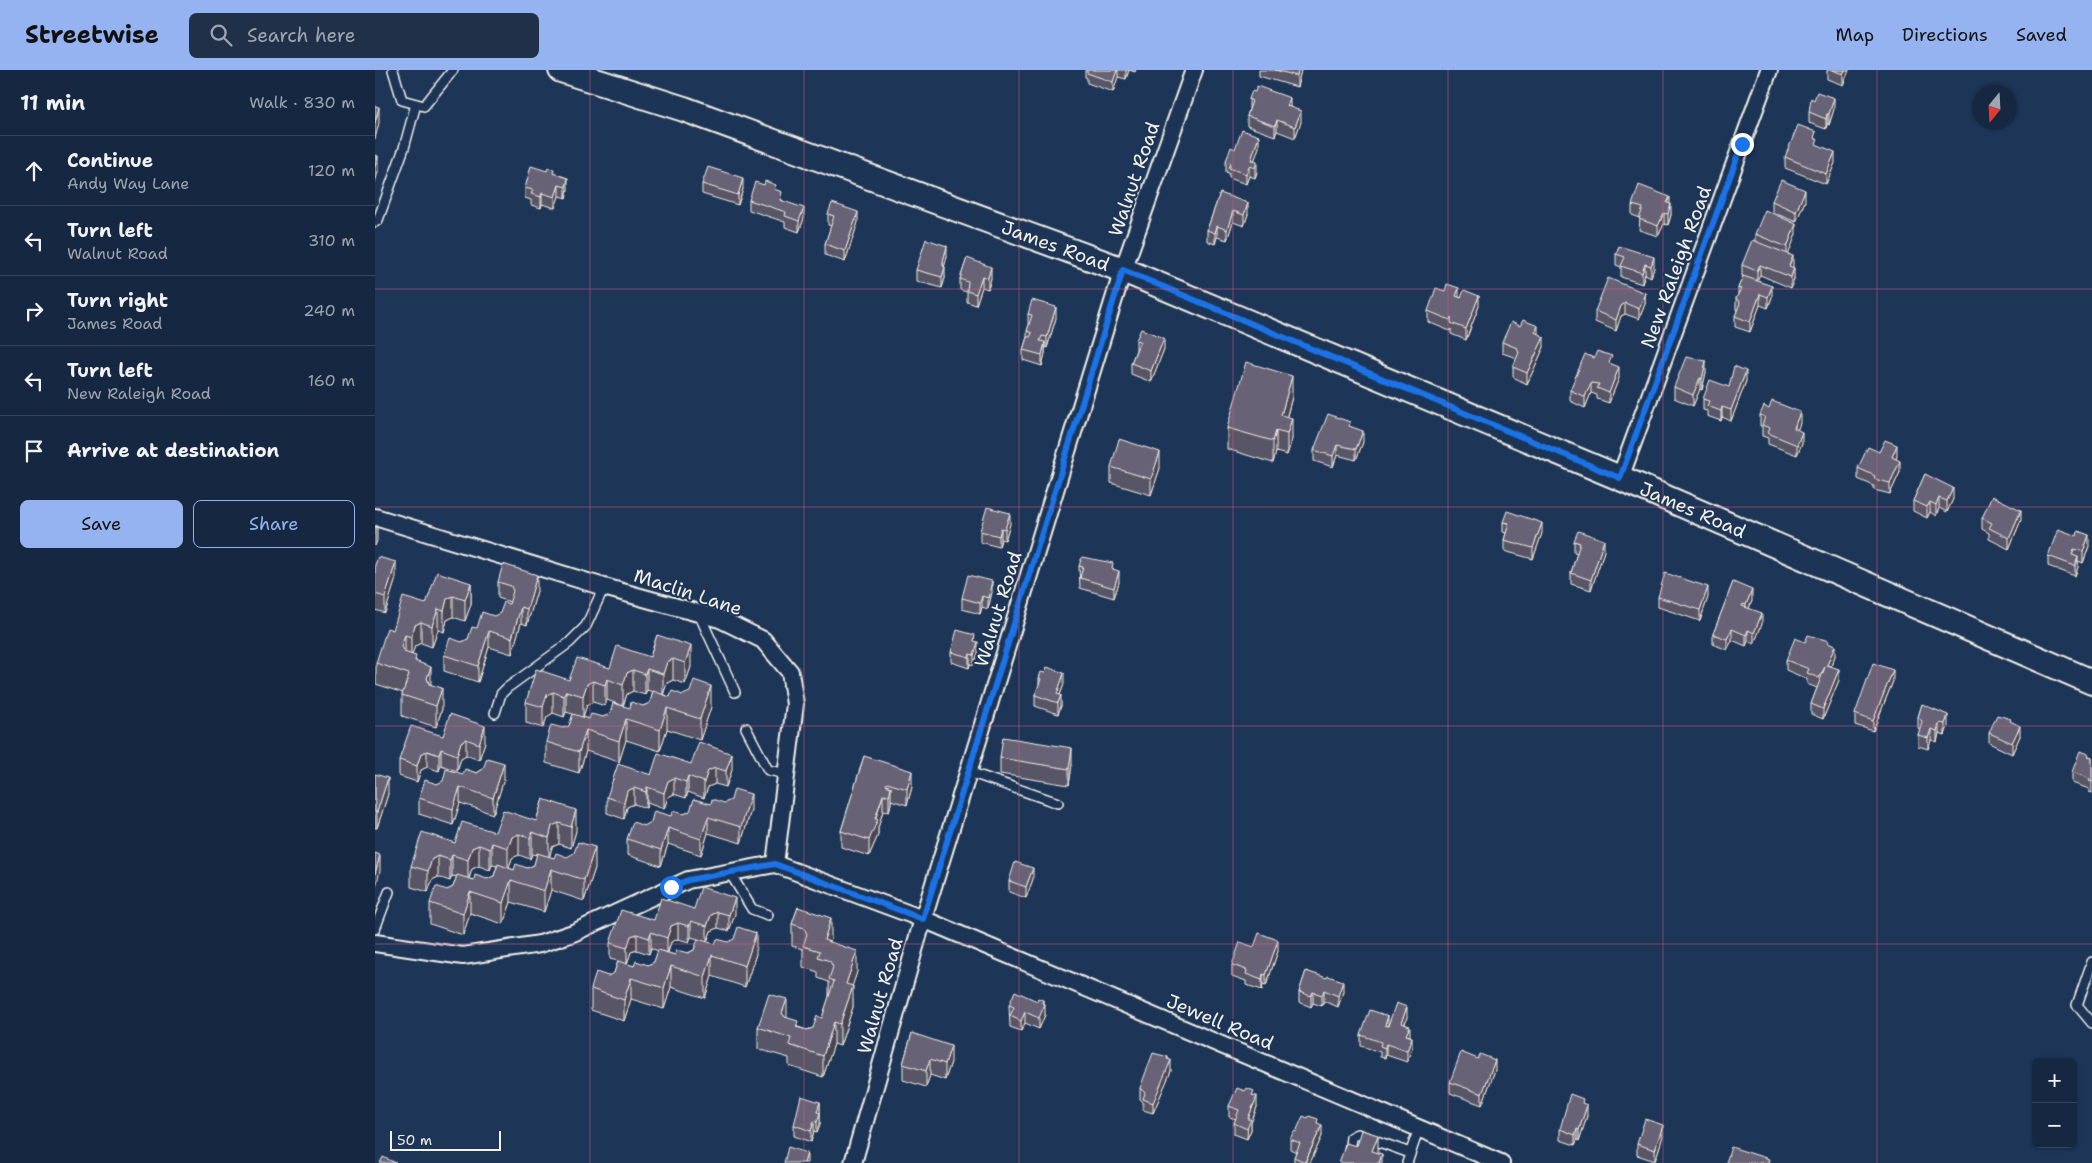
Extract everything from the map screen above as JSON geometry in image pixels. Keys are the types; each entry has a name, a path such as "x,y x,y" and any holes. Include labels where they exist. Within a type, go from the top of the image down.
{"main road":[{"name":"James Road","path":"561,70 588,74 1123,270 1620,478 2092,682"}],"street":[{"name":"Walnut Road","path":"853,1163 923,919 1123,270 1193,70"},
{"name":"New Raleigh Road","path":"1620,478 1769,70"},
{"name":"Maclin Lane","path":"375,517 604,587 720,619 763,640 791,672 795,704 775,864"},
{"name":"Jewell Road","path":"775,864 923,919 1501,1163"},
{"path":"375,943 463,956 540,944 573,933 688,880 775,864"}],"lane":[{"path":"393,70 401,100 424,106 453,70"},
{"path":"375,222 378,220 405,148 416,104"},
{"path":"495,713 501,694 507,688 569,643 587,626 604,587"},
{"path":"699,614 735,692"},
{"path":"746,728 768,770 786,774"},
{"path":"969,772 1058,803"},
{"path":"730,873 752,909 768,915"},
{"path":"375,929 389,892"},
{"path":"2092,962 2077,1005 2092,1023"},
{"path":"1407,1163 1419,1128"},
{"path":"1358,1159 1348,1152 1351,1138 1357,1134 1410,1153"}],"building":[{"path":"1087,70 1117,70 1113,82 1087,73"},
{"path":"1275,70 1298,70 1297,76"},
{"path":"1832,70 1845,70 1843,74"},
{"path":"1257,86 1290,98 1287,106 1301,111 1295,127 1277,120 1275,126 1247,116 1252,101 1249,99 1252,91 1255,92"},
{"path":"1817,92 1834,98 1826,119 1809,112 1811,98 1814,100"},
{"path":"375,106 379,107 375,123"},
{"path":"1798,125 1816,132 1814,138 1818,140 1816,144 1835,152 1826,174 1785,157"},
{"path":"1242,130 1259,136 1251,160 1257,161 1255,168 1249,166 1246,174 1229,168 1231,163 1226,161 1231,147 1235,149"},
{"path":"375,155 378,156 375,167"},
{"path":"531,166 547,171 548,168 554,169 553,173 568,178 566,187 559,185 555,197 542,193 541,197 531,194 533,190 525,188"},
{"path":"708,167 743,178 738,195 702,184"},
{"path":"1781,180 1805,190 1796,212 1772,201"},
{"path":"765,181 776,185 774,189 782,192 780,200 804,208 799,221 785,216 786,212 749,200 755,182 764,185"},
{"path":"1639,185 1670,197 1667,203 1671,204 1668,214 1664,213 1658,226 1639,219 1643,208 1632,205"},
{"path":"1220,193 1248,203 1244,215 1233,211 1227,230 1217,226 1215,233 1207,230"},
{"path":"832,203 858,212 845,251 825,244 834,216 828,214"},
{"path":"1765,210 1796,224 1787,247 1755,234"},
{"path":"926,239 947,246 943,261 943,266 945,267 942,277 916,270"},
{"path":"1752,240 1793,256 1789,266 1794,268 1791,277 1760,265 1757,271 1742,265"},
{"path":"1619,246 1654,257 1651,266 1645,264 1642,273 1621,266 1625,257 1616,254"},
{"path":"967,258 991,267 988,278 982,276 976,294 967,291 968,282 960,279"},
{"path":"1743,276 1772,286 1768,297 1760,294 1750,322 1735,316 1740,303 1736,298 1741,289 1738,288"},
{"path":"1608,278 1645,293 1639,309 1625,303 1621,306 1616,320 1595,311"},
{"path":"1447,284 1459,288 1456,296 1461,298 1464,290 1479,296 1466,329 1451,323 1451,317 1450,320 1428,311 1436,288 1445,291"},
{"path":"1032,300 1056,307 1047,337 1042,336 1040,341 1045,342 1042,355 1023,350 1027,337 1030,337 1032,333 1027,331 1032,315 1028,314"},
{"path":"1523,320 1538,326 1535,332 1544,337 1527,373 1513,367 1519,352 1517,348 1502,342 1511,322 1520,326"},
{"path":"1141,329 1164,338 1151,371 1131,363 1140,341 1136,340"},
{"path":"1597,351 1612,356 1609,363 1619,367 1609,393 1597,388 1599,384 1591,383 1585,397 1570,390 1585,354 1594,358"},
{"path":"1686,357 1706,361 1702,379 1700,378 1693,395 1674,387"},
{"path":"1246,362 1292,376 1281,415 1292,418 1287,434 1276,431 1273,441 1227,428"},
{"path":"1734,366 1746,371 1731,410 1722,407 1721,411 1707,406 1709,401 1703,399 1710,380 1729,387"},
{"path":"1772,401 1800,412 1794,428 1802,432 1797,445 1768,433 1770,428 1762,425 1765,417 1760,415 1764,406 1769,409"},
{"path":"1328,414 1350,422 1349,426 1363,431 1356,449 1337,445 1333,456 1314,450"},
{"path":"1119,439 1160,452 1151,479 1111,467"},
{"path":"1885,440 1897,445 1892,457 1900,461 1890,483 1874,479 1875,476 1858,468 1868,447 1879,452"},
{"path":"1925,474 1953,488 1947,501 1939,498 1936,505 1930,502 1927,507 1913,501"},
{"path":"1992,496 2021,510 2009,538 1989,528 1992,523 1982,518"},
{"path":"987,507 1010,513 1005,529 1001,528 999,536 980,531"},
{"path":"1507,511 1542,523 1533,548 1504,540 1509,523 1503,522"},
{"path":"2058,529 2077,536 2078,531 2089,535 2083,552 2074,549 2072,555 2078,557 2075,566 2048,556"},
{"path":"1578,531 1604,540 1591,580 1571,573 1580,543 1574,541"},
{"path":"378,557 396,562 385,597 375,594 375,565"},
{"path":"1082,557 1113,563 1112,569 1119,571 1114,588 1080,578 1083,567 1079,566"},
{"path":"503,564 537,575 527,609 521,607 512,638 489,631 478,666 444,655 450,638 462,642 468,639 472,627 477,628 482,612 494,616 500,613 504,602 509,604 513,591 511,586 498,582"},
{"path":"437,572 471,583 465,600 453,596 447,599 444,611 438,609 432,626 421,622 415,625 411,637 405,635 401,646 404,652 416,656 415,661 431,667 427,678 429,684 442,688 436,706 402,695 409,674 376,663 387,628 393,630 403,597 426,604"},
{"path":"1665,573 1708,587 1700,610 1658,597"},
{"path":"968,575 992,581 988,598 982,596 980,603 962,598"},
{"path":"1733,582 1752,590 1746,605 1743,604 1742,606 1762,613 1754,633 1748,630 1746,635 1732,629 1727,639 1713,634"},
{"path":"957,630 975,635 974,641 978,642 974,655 970,654 969,657 951,652"},
{"path":"657,635 691,646 685,663 673,659 667,662 663,674 647,669 645,674 633,670 627,673 623,685 607,679 605,685 593,681 587,684 583,696 566,691 564,696 553,692 547,695 543,707 526,702 536,669 569,680 577,658 610,668 617,646 650,657"},
{"path":"1808,635 1829,641 1828,643 1835,646 1827,665 1839,669 1823,709 1811,704 1825,667 1819,678 1807,673 1809,669 1786,660 1795,638 1805,642"},
{"path":"1873,663 1893,670 1873,721 1855,714"},
{"path":"1047,667 1064,673 1057,694 1061,695 1058,703 1035,695 1041,679 1039,678 1041,672 1045,673"},
{"path":"694,680 711,686 700,719 667,708 660,730 626,719 619,741 586,730 579,752 546,742 551,725 563,728 569,726 573,714 589,719 591,714 603,717 610,714 613,703 630,708 631,702 643,706 650,703 653,691 670,697 672,691 683,695 690,692"},
{"path":"1922,704 1948,715 1945,724 1939,723 1937,731 1931,729 1928,738 1918,735 1922,721 1918,717"},
{"path":"450,714 485,726 479,744 466,739 461,742 457,755 441,749 439,755 427,751 421,754 417,766 399,760 411,726 443,736"},
{"path":"1997,715 2011,719 2010,721 2020,726 2012,743 1989,733"},
{"path":"1003,737 1072,748 1069,769 1000,758"},
{"path":"699,742 732,754 726,771 715,768 708,771 704,782 688,776 686,782 674,778 668,781 664,793 647,787 646,792 634,788 627,791 624,803 607,797 618,764 651,775 658,753 691,764"},
{"path":"2080,751 2092,757 2092,782 2089,781 2090,779 2072,772"},
{"path":"864,756 912,771 907,789 887,783 886,785 891,787 889,796 883,795 875,819 878,819 869,840 841,831"},
{"path":"487,758 504,763 493,798 460,787 453,809 419,798 425,780 437,784 443,781 446,769 463,774 465,769 477,773 483,769"},
{"path":"375,774 388,778 377,812 375,812"},
{"path":"734,789 751,794 741,827 708,817 701,839 668,828 661,850 627,839 633,822 644,826 651,822 654,811 671,816 673,811 684,814 690,811 694,799 711,804 712,799 724,803 731,800"},
{"path":"543,799 576,810 571,827 559,823 552,826 549,838 532,832 530,838 519,834 512,837 508,848 492,843 490,849 479,845 472,848 468,860 452,855 450,860 438,856 432,859 428,871 411,866 422,832 455,843 462,822 495,832 503,810 536,821"},
{"path":"578,842 595,847 584,880 551,869 544,891 511,880 503,903 470,892 463,914 430,903 436,886 447,890 453,887 457,875 474,880 475,875 487,879 494,876 498,864 514,870 516,864 527,868 534,865 537,853 554,858 556,853 567,857 574,853"},
{"path":"375,853 380,855 375,874"},
{"path":"1015,862 1033,868 1026,887 1009,881"},
{"path":"701,887 735,898 729,915 718,912 711,915 707,926 691,921 689,926 678,923 671,926 667,938 651,932 649,938 637,934 631,936 627,948 610,943 621,910 654,920 661,898 694,909"},
{"path":"798,907 831,918 824,940 857,951 846,984 853,986 840,1024 834,1022 823,1056 789,1045 791,1038 758,1027 769,994 787,999 782,1013 785,1017 798,1021 796,1027 807,1030 813,1028 817,1016 822,1018 834,981 829,979 833,967 830,961 818,957 820,951 803,946 807,934 804,928 792,924"},
{"path":"738,927 756,933 745,966 712,955 705,977 671,966 664,988 631,978 624,1000 591,989 596,972 608,976 614,973 618,961 634,966 636,961 648,965 654,962 658,950 675,955 676,950 688,953 694,950 698,939 715,944 717,939 728,942 734,939"},
{"path":"1259,933 1278,940 1266,975 1263,974 1262,980 1246,974 1247,970 1232,965 1240,942 1254,947"},
{"path":"1306,971 1343,981 1338,996 1324,990 1322,995 1313,992 1311,996 1299,992"},
{"path":"1015,991 1037,1001 1038,998 1043,1000 1042,1003 1045,1004 1039,1018 1025,1012 1021,1021 1010,1016 1014,1007 1009,1005"},
{"path":"1396,1003 1407,1007 1401,1023 1410,1026 1406,1035 1412,1037 1407,1051 1386,1044 1385,1048 1380,1046 1381,1042 1361,1035 1370,1010 1388,1016 1385,1025 1388,1026"},
{"path":"912,1033 951,1046 945,1064 930,1059 926,1071 903,1064"},
{"path":"1461,1052 1478,1059 1480,1054 1495,1060 1482,1094 1450,1082"},
{"path":"1153,1053 1168,1057 1167,1059 1171,1060 1153,1103 1143,1099 1145,1093 1140,1088"},
{"path":"1237,1088 1245,1091 1247,1088 1254,1091 1252,1095 1257,1096 1248,1119 1251,1119 1247,1129 1234,1123 1239,1110 1229,1106"},
{"path":"1570,1094 1583,1099 1582,1103 1587,1105 1579,1130 1577,1129 1575,1135 1560,1129"},
{"path":"801,1096 820,1102 817,1112 820,1113 817,1122 814,1121 811,1131 794,1125"},
{"path":"1303,1116 1318,1119 1317,1123 1322,1125 1305,1162 1294,1157 1300,1143 1290,1139 1294,1131 1296,1132"},
{"path":"1645,1119 1663,1125 1655,1150 1637,1144"},
{"path":"1361,1130 1378,1135 1372,1151 1382,1154 1379,1163 1339,1163 1346,1143 1356,1146"},
{"path":"788,1147 807,1153 804,1163 784,1163"},
{"path":"1731,1147 1769,1159 1768,1163 1726,1163"},
{"path":"383,1157 396,1163 380,1163"}],"route":[{"path":"671,887 688,880 775,864 923,919 1123,270 1620,478 1742,144"}]}
